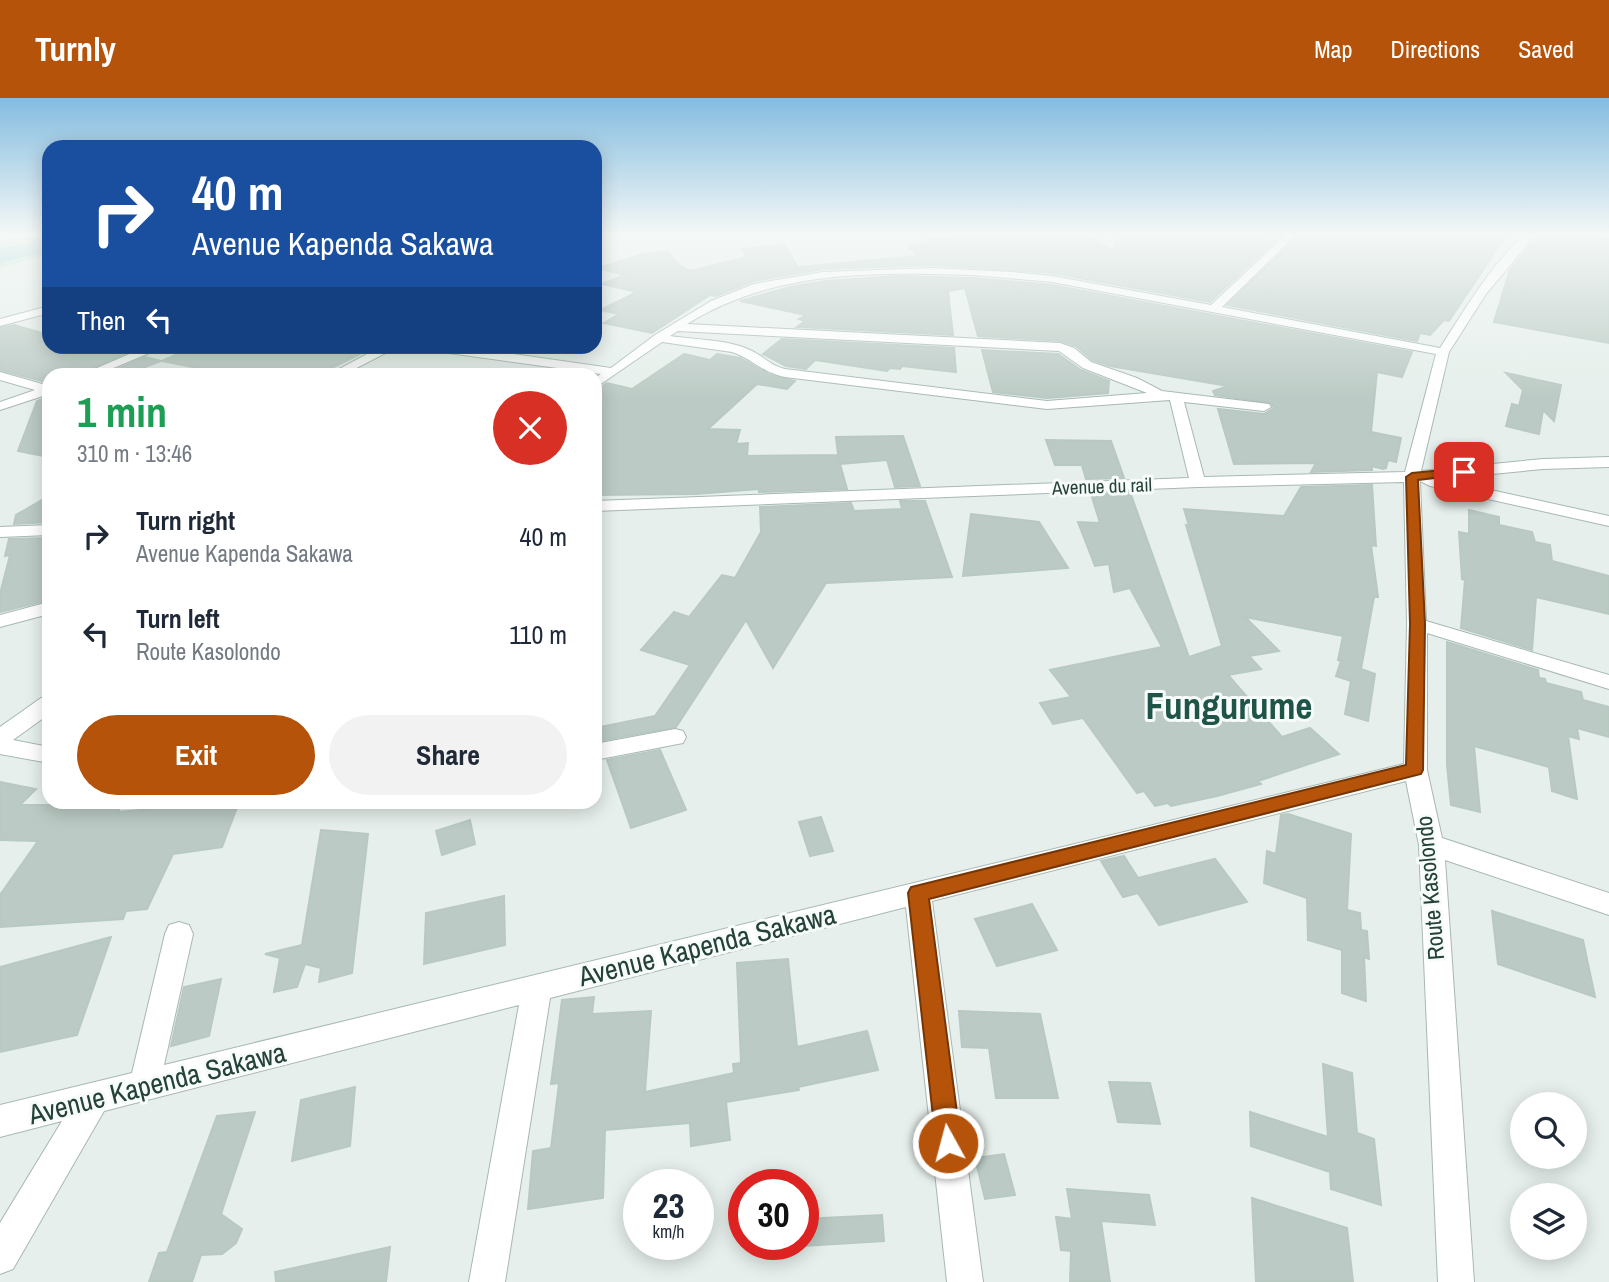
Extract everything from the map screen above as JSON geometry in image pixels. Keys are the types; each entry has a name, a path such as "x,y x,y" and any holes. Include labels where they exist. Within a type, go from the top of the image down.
{"street":[{"path":"602,379 676,327 718,302 751,289"},
{"path":"1113,289 1443,352"},
{"path":"1215,308 1233,289"},
{"name":"Route Kasolondo","path":"1456,1282 1431,845 1415,770 1418,624 1412,477 1443,352 1484,289"},
{"path":"0,323 42,311"},
{"path":"676,327 1060,347 1076,353 1087,366 1141,383 1159,395"},
{"path":"659,338 734,349 747,354 770,370 785,373 1047,405 1122,401 1159,395 1264,408"},
{"path":"104,368 140,354"},
{"path":"348,368 377,354"},
{"path":"484,354 584,368"},
{"path":"602,370 613,372"},
{"path":"0,376 42,388"},
{"path":"0,406 42,392"},
{"path":"1176,398 1198,482"},
{"name":"Avenue du rail","path":"602,506 1198,482 1412,477 1543,464 1609,462"},
{"path":"1412,477 1609,521"},
{"path":"0,532 42,530"},
{"path":"0,621 42,610"},
{"path":"1418,624 1609,682"},
{"path":"0,738 42,708"},
{"path":"602,751 675,737"},
{"path":"0,746 42,754"},
{"name":"Avenue Kapenda Sakawa","path":"0,1121 1415,770"},
{"path":"1431,845 1609,904"},
{"path":"918,893 965,1282"},
{"path":"144,1087 179,934"},
{"path":"487,1282 537,988"},
{"path":"0,1256 93,1100"}],"building":[{"path":"625,289 733,289 716,296 710,295 652,333 604,323 619,314 602,309 637,292"},
{"path":"782,289 958,289 948,291 953,335 797,327 805,321 799,319 806,315 740,301"},
{"path":"965,289 1075,289 1412,352 1402,377 1377,372 1371,432 1401,438 1396,462 1388,460 1386,468 1383,469 1372,466 1372,470 1311,472 1316,463 1234,464 1218,409 1264,414 1274,408 1271,403 1215,395 1213,391 1228,386 1110,366 1092,360 1076,346 1061,341 978,336"},
{"path":"1141,289 1224,289 1210,302"},
{"path":"1243,289 1470,289 1449,321 1444,320 1430,335 1420,333 1417,341 1227,305"},
{"path":"1504,289 1609,289 1609,343 1494,322"},
{"path":"14,325 42,333 42,354 124,354 94,368 42,368 42,381 0,370 0,328"},
{"path":"782,339 954,348 956,372 902,366 900,369 890,368 887,371 815,360 806,369 786,366 763,354"},
{"path":"982,350 1058,354 1081,370 1109,381 1108,393 1047,398 993,392"},
{"path":"178,354 360,354 332,368 197,368 162,361"},
{"path":"684,354 710,360 717,354 740,358 769,374 795,381 787,389 757,384 708,429 740,430 736,444 748,443 747,456 837,455 839,463 836,437 903,436 920,486 895,487 887,460 840,464 847,489 759,492 759,489 696,494 602,495 602,386 607,383 632,389"},
{"path":"145,357 161,361 143,368 119,368"},
{"path":"1506,373 1561,385 1554,421 1543,410 1539,434 1506,426 1512,404 1519,406 1523,390"},
{"path":"42,399 42,456 18,451 37,401"},
{"path":"1046,440 1111,441 1124,478 1086,479 1082,465 1055,465"},
{"path":"1372,485 1376,546 1371,545 1378,597 1374,597 1361,669 1375,674 1368,721 1345,714 1351,681 1336,676 1341,661 1338,660 1343,636 1245,617 1279,651 1249,656 1261,669 1228,675 1282,737 1310,728 1339,754 1258,781 1261,784 1171,806 1168,803 1155,806 1144,791 1137,793 1083,718 1053,724 1040,703 1071,697 1050,670 1162,647 1130,588 1114,592 1109,564 1095,566 1078,522 1100,523 1091,494 1130,492 1189,657 1222,646 1186,525 1189,526 1184,509 1284,516 1301,487"},
{"path":"42,500 42,522 14,524 16,515"},
{"path":"900,501 925,501 952,577 826,583 773,668 746,620 676,727 602,740 602,727 655,716 690,665 641,650 674,612 689,617 722,575 735,578 761,532 760,507 851,503 854,511 902,509"},
{"path":"1469,510 1499,517 1499,525 1532,532 1535,542 1550,545 1552,561 1609,576 1609,614 1536,597 1532,650 1461,628 1465,580 1462,579 1459,532 1469,534"},
{"path":"971,514 1039,522 1068,568 963,576"},
{"path":"42,538 42,602 0,612 0,594 10,555 5,556 9,539"},
{"path":"1447,642 1538,670 1539,678 1545,679 1546,683 1581,692 1583,700 1609,707 1609,737 1577,728 1579,739 1568,736 1577,799 1552,791 1549,767 1474,746 1480,812 1451,805 1447,765"},
{"path":"660,750 686,810 631,828 607,760"},
{"path":"0,782 36,789 20,805 42,805 42,809 120,809 118,812 152,809 236,809 222,847 173,854 147,909 126,911 123,919 0,927 0,895 38,841 0,840"},
{"path":"1288,814 1351,834 1347,910 1360,913 1361,930 1367,931 1369,959 1364,957 1366,1001 1342,993 1342,950 1308,940 1307,898 1264,883 1267,851 1276,854 1281,815"},
{"path":"821,817 833,851 810,856 799,822"},
{"path":"470,820 475,844 442,855 436,831"},
{"path":"321,830 368,834 352,973 319,982 321,968 305,964 297,987 274,992 280,958 265,954 302,945"},
{"path":"1124,856 1138,878 1215,859 1247,902 1159,925 1138,893 1123,897 1101,861"},
{"path":"504,896 505,945 424,964 426,913"},
{"path":"1032,904 1057,950 997,966 975,919"},
{"path":"1492,911 1583,940 1595,997 1498,964"},
{"path":"111,937 77,1035 0,1052 0,967"},
{"path":"788,959 797,1047 867,1031 878,1070 798,1087 799,1090 726,1102 730,1140 691,1146 690,1123 605,1130 603,1198 528,1209 533,1151 551,1148 559,1083 551,1084 562,1000 594,997 592,1014 651,1011 645,1092 734,1073 733,1064 741,1063 737,963"},
{"path":"221,979 209,1036 171,1046 184,987"},
{"path":"959,1011 1040,1014 1058,1098 996,1098 989,1048 962,1047"},
{"path":"1323,1064 1352,1073 1357,1133 1374,1139 1381,1205 1331,1189 1330,1172 1251,1146 1250,1112 1328,1137"},
{"path":"1109,1082 1150,1083 1160,1124 1118,1122"},
{"path":"355,1087 350,1146 292,1161 301,1100"},
{"path":"255,1112 221,1214 242,1229 236,1243 222,1254 201,1255 192,1282 149,1282 159,1253 167,1252 217,1116"},
{"path":"1004,1154 1015,1195 985,1199 975,1158"},
{"path":"1067,1189 1149,1195 1155,1225 1101,1221 1110,1282 1070,1282 1071,1251 1061,1250 1056,1217 1072,1219"},
{"path":"1252,1198 1347,1228 1353,1282 1256,1282"},
{"path":"882,1215 884,1241 819,1245 819,1218"},
{"path":"390,1247 386,1282 276,1282 275,1272"}],"district":[{"name":"Fungurume","path":"1229,706"}],"route":[{"path":"948,1143 918,893 1415,770 1418,624 1412,477 1464,472"}]}
